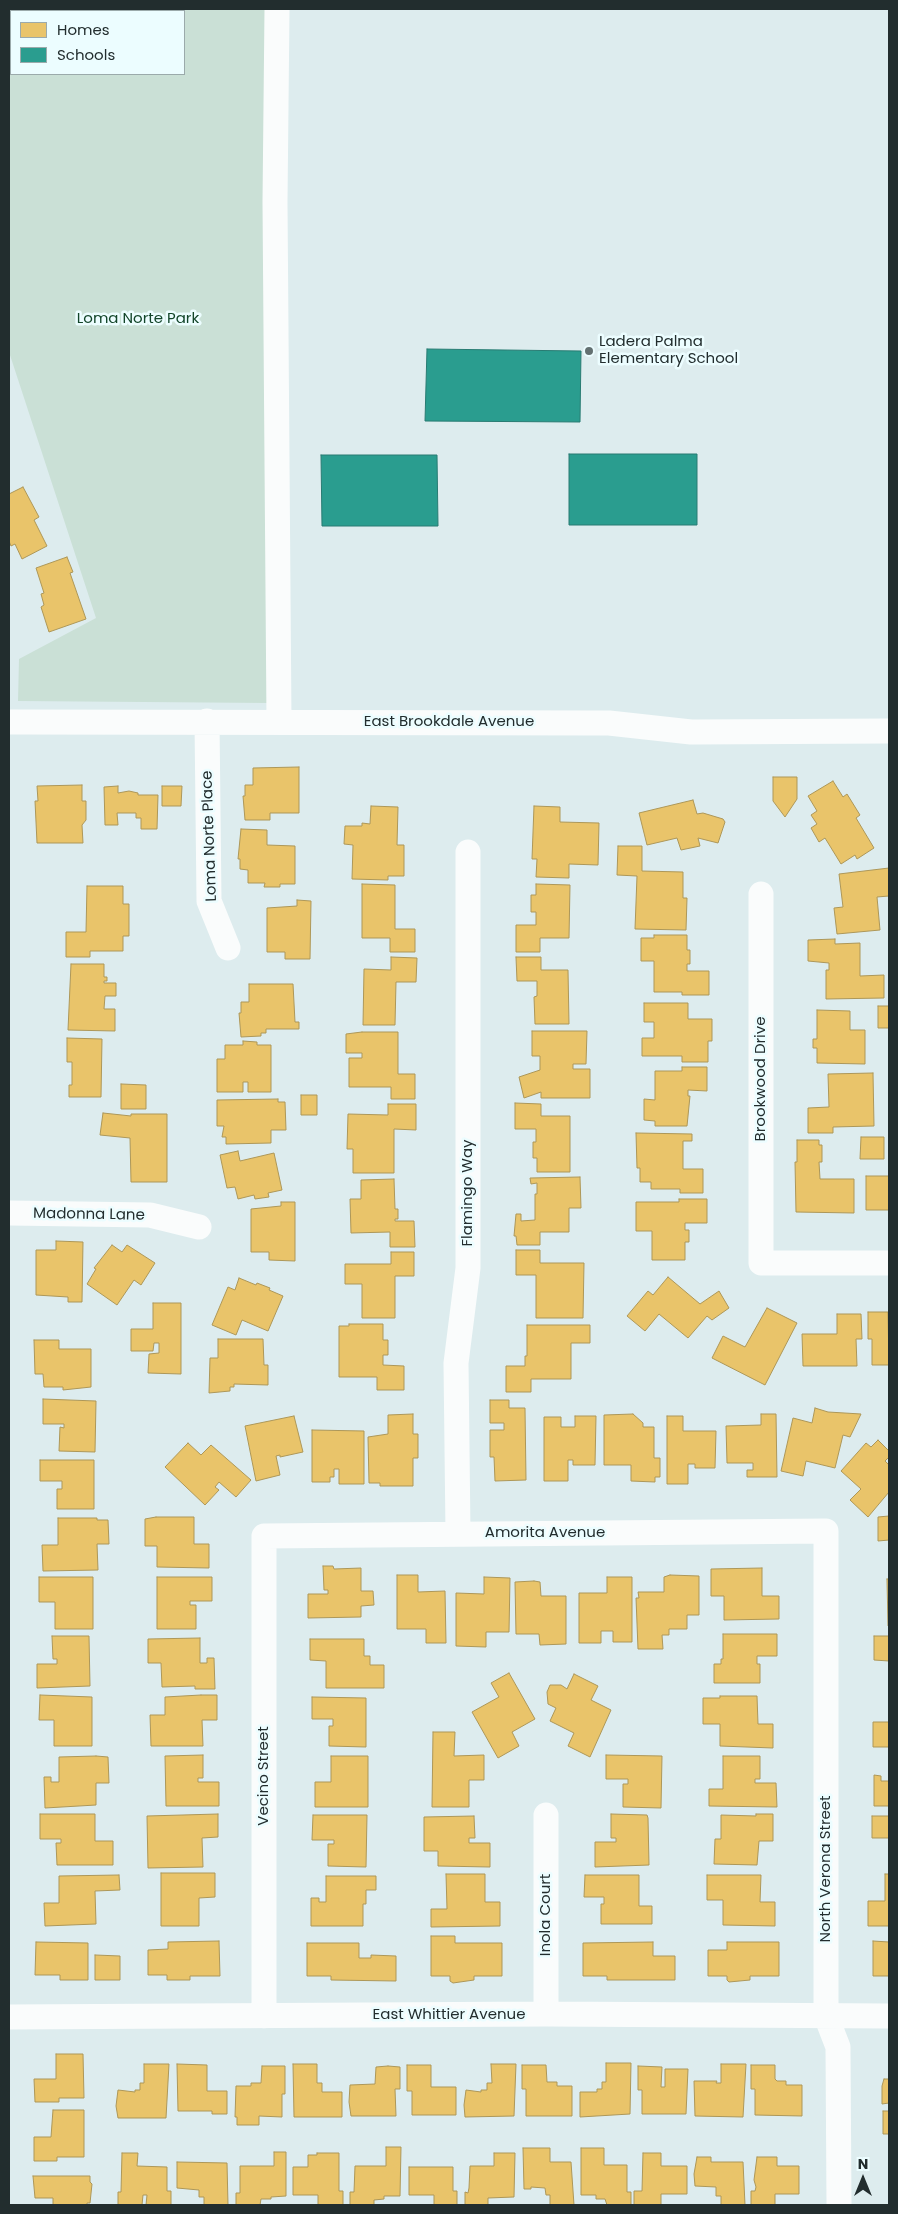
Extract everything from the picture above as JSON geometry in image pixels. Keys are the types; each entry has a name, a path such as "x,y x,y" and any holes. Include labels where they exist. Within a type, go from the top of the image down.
{"street":[{"path":"277,9 275,202 279,721"},
{"name":"Loma Norte Place","path":"207,721 209,901 228,948"},
{"name":"East Brookdale Avenue","path":"9,722 609,723 691,732 889,731"},
{"name":"Flamingo Way","path":"458,1533 456,1363 468,1268 468,852"},
{"name":"Brookwood Drive","path":"761,894 762,1263 889,1263"},
{"name":"Madonna Lane","path":"9,1213 150,1215 199,1227"},
{"name":"Amorita Avenue","path":"264,1536 826,1531"},
{"name":"North Verona Street","path":"826,1531 826,2016 838,2047 839,2205"},
{"name":"Vecino Street","path":"264,1536 264,2016"},
{"name":"Inola Court","path":"546,1815 546,2014"},
{"name":"East Whittier Avenue","path":"9,2017 546,2014 889,2016"}],"green space":[{"name":"Loma Norte Park","path":"9,9 268,9 269,703 18,701 19,659 96,618 9,352"}],"building: Homes":[{"path":"23,487 39,517 34,520 47,546 22,559 15,544 11,546 9,541 9,494"},
{"path":"67,557 73,572 70,573 86,619 49,632 41,607 44,605 41,594 44,593 36,568"},
{"path":"299,767 299,813 270,813 270,820 245,820 243,796 245,796 245,785 253,785 253,768"},
{"path":"773,777 797,777 797,799 785,817 773,801"},
{"path":"833,781 843,797 847,794 860,815 856,818 874,848 857,859 855,855 841,864 825,838 819,842 811,828 817,824 811,815 817,811 808,796"},
{"path":"82,785 82,801 86,801 86,820 82,825 83,843 37,843 35,801 38,801 37,786"},
{"path":"118,786 118,793 129,791 138,793 138,795 158,795 157,829 141,829 141,818 136,818 136,813 117,813 118,825 105,825 104,787"},
{"path":"162,786 182,786 181,806 162,806"},
{"path":"693,800 697,814 703,813 723,819 725,822 718,843 698,838 700,846 681,850 677,838 647,845 639,813"},
{"path":"371,806 398,807 397,845 404,845 404,876 388,876 388,880 352,879 353,845 344,844 345,826 362,826 362,823 370,824"},
{"path":"534,806 560,807 560,822 599,823 598,865 569,864 569,878 536,877 537,859 532,859"},
{"path":"241,829 267,830 267,845 295,846 295,884 280,884 280,887 264,887 265,883 248,883 248,870 240,869 240,859 238,859"},
{"path":"618,846 642,846 642,871 683,872 683,898 687,898 686,930 635,929 637,876 617,875"},
{"path":"889,868 889,896 877,897 880,930 837,934 834,908 843,907 839,874"},
{"path":"362,884 395,885 395,929 415,929 415,952 390,952 390,938 362,938"},
{"path":"536,884 570,885 569,938 540,938 540,952 516,952 516,925 536,925 536,912 531,912 531,895 536,895"},
{"path":"87,886 123,886 123,904 129,904 129,936 123,936 123,951 90,951 90,957 66,957 66,932 86,932"},
{"path":"297,900 311,901 310,959 285,959 285,952 267,952 267,908 297,906"},
{"path":"654,935 687,935 687,950 690,950 690,964 687,964 687,971 709,971 709,995 682,995 682,992 654,992 654,961 641,961 641,938 654,938"},
{"path":"835,939 835,944 860,943 860,976 884,975 884,998 826,999 826,970 829,970 829,963 808,961 808,940"},
{"path":"391,957 417,958 416,982 396,982 395,1025 363,1025 364,969 391,970"},
{"path":"516,957 541,957 541,970 568,970 569,1024 535,1024 534,997 537,996 537,981 517,981"},
{"path":"71,964 104,964 104,977 107,977 107,981 104,981 104,983 116,983 116,996 105,996 104,1009 115,1009 115,1031 68,1030"},
{"path":"249,984 293,984 295,1022 299,1022 299,1029 266,1029 266,1033 261,1033 261,1036 241,1037 239,1013 241,1013 241,1002 249,1002"},
{"path":"644,1003 688,1003 688,1019 712,1019 712,1041 708,1041 708,1062 682,1062 682,1056 642,1056 642,1038 654,1038 654,1022 644,1022"},
{"path":"878,1006 889,1006 889,1028 878,1028"},
{"path":"817,1010 850,1011 850,1030 865,1030 865,1064 817,1063 817,1048 813,1048 813,1039 817,1039"},
{"path":"532,1031 587,1031 586,1064 573,1064 573,1069 590,1069 590,1098 541,1098 541,1092 524,1098 519,1077 540,1070 540,1056 532,1056"},
{"path":"398,1032 398,1074 415,1074 415,1099 391,1099 391,1087 349,1087 349,1058 362,1058 362,1053 346,1053 346,1034"},
{"path":"67,1038 102,1039 101,1097 69,1097 69,1085 72,1085 72,1062 67,1062"},
{"path":"243,1041 257,1042 257,1045 271,1045 271,1092 248,1092 248,1082 243,1082 243,1092 217,1092 217,1059 225,1059 225,1045 243,1045"},
{"path":"682,1067 707,1067 707,1091 688,1090 688,1096 690,1096 687,1126 655,1126 655,1121 644,1120 644,1099 655,1100 655,1071 682,1071"},
{"path":"873,1073 874,1126 833,1127 833,1133 808,1133 808,1108 829,1107 828,1074"},
{"path":"121,1084 146,1085 146,1109 121,1109"},
{"path":"301,1095 317,1095 317,1115 301,1115"},
{"path":"278,1099 278,1102 285,1102 286,1130 271,1130 271,1143 226,1144 226,1137 222,1137 224,1126 217,1126 217,1100"},
{"path":"515,1103 541,1104 541,1116 570,1116 570,1172 537,1172 537,1158 533,1158 533,1142 536,1142 536,1129 515,1129"},
{"path":"388,1104 416,1104 416,1130 394,1129 394,1173 353,1173 353,1149 347,1149 348,1114 388,1115"},
{"path":"103,1113 131,1116 131,1114 167,1114 167,1182 131,1182 130,1138 100,1135"},
{"path":"636,1133 692,1134 692,1141 683,1141 683,1169 703,1169 703,1193 680,1193 680,1189 651,1189 651,1182 640,1182 640,1168 637,1168"},
{"path":"861,1137 884,1137 884,1159 860,1159"},
{"path":"797,1140 819,1140 819,1145 822,1145 822,1162 819,1162 820,1179 854,1179 854,1213 796,1212 795,1162 797,1162"},
{"path":"238,1151 240,1161 274,1153 282,1190 268,1193 269,1197 255,1199 254,1195 238,1199 235,1187 227,1188 220,1155"},
{"path":"866,1176 889,1176 889,1210 866,1210"},
{"path":"580,1177 581,1208 569,1208 569,1232 540,1232 540,1245 517,1245 516,1236 514,1236 516,1214 521,1214 521,1221 535,1220 537,1183 531,1184 530,1178"},
{"path":"394,1179 395,1209 398,1209 398,1219 395,1219 395,1221 414,1221 415,1247 390,1247 390,1232 351,1233 350,1199 361,1199 361,1180"},
{"path":"679,1199 707,1199 707,1223 685,1223 685,1230 689,1230 689,1242 685,1242 685,1260 652,1260 652,1231 636,1231 636,1202 679,1202"},
{"path":"281,1202 295,1202 295,1261 269,1260 269,1252 251,1252 251,1209 281,1206"},
{"path":"56,1241 83,1242 82,1302 68,1302 68,1297 36,1295 36,1250 56,1250"},
{"path":"112,1245 122,1252 127,1245 155,1263 141,1285 134,1280 117,1305 87,1284 96,1269 94,1268"},
{"path":"516,1250 540,1250 540,1263 584,1263 583,1318 536,1318 536,1275 516,1275"},
{"path":"391,1252 414,1252 414,1276 395,1276 395,1318 362,1318 362,1284 345,1284 345,1264 391,1264"},
{"path":"668,1277 700,1304 719,1291 729,1308 712,1320 707,1316 688,1338 659,1314 645,1331 627,1316 648,1291 653,1295"},
{"path":"239,1278 270,1288 269,1290 283,1296 268,1331 242,1320 236,1335 212,1325 228,1287 235,1290"},
{"path":"153,1303 181,1303 181,1374 148,1373 149,1354 159,1353 159,1343 154,1343 153,1351 131,1351 131,1329 153,1329"},
{"path":"767,1308 797,1323 765,1385 712,1358 723,1336 745,1347"},
{"path":"868,1312 888,1312 889,1365 872,1365 872,1339 868,1339"},
{"path":"837,1314 861,1314 862,1339 856,1339 857,1366 803,1366 802,1334 837,1334"},
{"path":"349,1324 383,1324 383,1340 388,1340 388,1355 383,1355 383,1365 404,1366 404,1390 377,1390 377,1377 339,1377 339,1326 349,1326"},
{"path":"527,1325 590,1325 590,1343 571,1343 571,1379 531,1379 531,1392 506,1392 506,1366 525,1366 525,1356 527,1356"},
{"path":"218,1339 263,1339 264,1365 268,1365 268,1385 234,1384 234,1387 230,1387 230,1391 209,1393 210,1358 218,1358"},
{"path":"34,1340 59,1340 59,1349 91,1349 91,1387 63,1390 63,1387 44,1387 43,1374 35,1374"},
{"path":"43,1399 96,1401 95,1452 59,1451 60,1427 64,1428 64,1424 43,1424"},
{"path":"490,1400 509,1400 509,1408 525,1408 526,1480 495,1481 494,1457 490,1457 490,1430 504,1430 504,1423 490,1423"},
{"path":"815,1408 828,1412 861,1414 850,1437 843,1435 835,1468 806,1461 803,1476 781,1471 793,1418 812,1423"},
{"path":"413,1414 413,1434 418,1434 418,1458 413,1458 413,1486 380,1486 380,1483 369,1483 368,1437 388,1434 388,1415"},
{"path":"633,1414 643,1423 643,1427 654,1427 654,1458 660,1458 660,1477 655,1477 655,1482 631,1481 631,1465 604,1465 604,1415"},
{"path":"761,1414 776,1414 777,1477 747,1477 747,1470 753,1470 753,1463 727,1463 726,1426 761,1425"},
{"path":"294,1416 303,1452 280,1457 280,1455 276,1456 280,1475 256,1481 245,1426"},
{"path":"575,1416 596,1416 595,1465 573,1465 573,1460 568,1460 568,1481 544,1481 544,1417 561,1417 561,1427 575,1427"},
{"path":"667,1416 683,1416 683,1431 716,1431 715,1468 695,1468 695,1464 688,1464 688,1484 667,1484"},
{"path":"312,1430 364,1431 364,1484 339,1484 339,1469 334,1469 334,1477 330,1477 330,1482 312,1482"},
{"path":"878,1440 889,1451 889,1457 885,1461 889,1465 889,1492 868,1517 850,1500 861,1489 841,1471 866,1443 871,1447"},
{"path":"188,1443 201,1455 211,1445 251,1480 236,1497 219,1482 215,1487 219,1490 205,1505 165,1467"},
{"path":"40,1460 94,1460 94,1509 57,1509 57,1489 62,1489 62,1481 40,1481"},
{"path":"889,1516 889,1540 878,1541 878,1517"},
{"path":"156,1517 194,1517 194,1544 209,1544 209,1568 157,1567 157,1546 145,1546 145,1519"},
{"path":"58,1518 97,1518 97,1520 108,1520 109,1544 97,1544 98,1570 43,1571 42,1545 58,1545"},
{"path":"323,1566 333,1566 334,1569 361,1568 361,1591 373,1591 374,1605 361,1606 361,1617 308,1618 308,1594 328,1594 328,1590 324,1590"},
{"path":"762,1568 762,1596 779,1596 779,1619 724,1620 724,1596 711,1596 711,1569"},
{"path":"397,1575 418,1575 418,1592 445,1591 446,1643 426,1643 426,1629 397,1629"},
{"path":"670,1575 699,1576 699,1615 687,1615 687,1629 669,1629 669,1635 662,1635 663,1649 638,1649 636,1598 639,1598 638,1592 664,1592 664,1577"},
{"path":"39,1577 93,1577 93,1629 55,1629 55,1602 39,1602"},
{"path":"157,1577 212,1577 212,1601 190,1601 190,1605 196,1605 196,1629 157,1629"},
{"path":"484,1577 510,1578 509,1632 486,1632 486,1647 456,1646 456,1593 484,1594"},
{"path":"607,1577 632,1577 632,1642 613,1642 613,1631 601,1631 601,1643 579,1643 579,1593 607,1593"},
{"path":"887,1579 889,1579 888,1626"},
{"path":"515,1582 540,1582 541,1596 566,1596 566,1644 540,1645 539,1634 516,1634"},
{"path":"723,1634 777,1634 777,1656 757,1656 757,1664 760,1664 760,1683 714,1683 714,1664 721,1664 721,1659 723,1659"},
{"path":"52,1636 89,1636 90,1686 37,1688 37,1664 57,1664 57,1659 53,1659"},
{"path":"874,1636 889,1636 889,1661 874,1660"},
{"path":"200,1638 200,1663 207,1663 207,1658 214,1658 215,1689 195,1689 195,1686 162,1687 161,1663 148,1663 148,1639"},
{"path":"310,1639 364,1639 364,1656 370,1656 370,1665 384,1665 384,1688 326,1688 326,1661 310,1660"},
{"path":"509,1673 535,1719 512,1732 519,1746 498,1758 472,1712 499,1697 491,1683"},
{"path":"574,1674 598,1686 591,1700 611,1710 590,1757 568,1746 574,1733 550,1721 556,1708 548,1704 547,1692 550,1685 561,1685 567,1689"},
{"path":"40,1695 92,1697 92,1746 54,1746 54,1720 39,1720"},
{"path":"217,1695 217,1720 202,1720 203,1746 151,1746 150,1715 165,1715 165,1697"},
{"path":"720,1696 757,1696 758,1724 773,1724 773,1748 720,1746 720,1724 703,1724 703,1698 720,1698"},
{"path":"312,1697 366,1698 366,1747 329,1746 329,1726 333,1726 333,1719 312,1719"},
{"path":"873,1722 889,1722 889,1747 873,1747"},
{"path":"433,1732 455,1732 454,1756 484,1755 484,1780 469,1780 469,1807 432,1807"},
{"path":"203,1755 203,1778 198,1778 198,1782 219,1782 219,1806 166,1806 165,1756"},
{"path":"606,1755 662,1756 661,1808 623,1807 623,1784 628,1784 628,1779 606,1779"},
{"path":"331,1756 368,1756 368,1807 315,1807 315,1782 331,1782"},
{"path":"723,1756 760,1756 760,1779 755,1779 755,1783 776,1783 777,1807 709,1806 709,1789 723,1789"},
{"path":"59,1757 108,1757 109,1783 96,1783 96,1805 45,1808 44,1777 51,1777 51,1782 59,1782"},
{"path":"874,1775 881,1776 881,1781 889,1781 889,1806 874,1806"},
{"path":"40,1814 95,1814 95,1841 113,1841 113,1865 57,1865 56,1843 61,1843 61,1839 40,1839"},
{"path":"218,1814 218,1837 202,1838 203,1867 148,1868 147,1816"},
{"path":"611,1814 647,1815 649,1865 595,1867 595,1842 616,1842 616,1838 611,1838"},
{"path":"756,1814 773,1814 773,1841 759,1841 757,1865 714,1864 715,1839 721,1839 721,1815 756,1816"},
{"path":"313,1815 367,1815 366,1867 328,1866 328,1844 334,1844 334,1840 312,1840"},
{"path":"474,1816 475,1838 469,1838 469,1843 490,1843 490,1867 438,1866 438,1851 424,1851 424,1817"},
{"path":"872,1816 889,1816 889,1838 872,1838"},
{"path":"161,1873 215,1873 215,1897 199,1898 199,1926 161,1926"},
{"path":"446,1874 485,1874 485,1902 500,1902 500,1926 431,1927 431,1909 447,1909"},
{"path":"885,1874 889,1874 889,1926 868,1926 868,1901 885,1901"},
{"path":"119,1875 120,1890 95,1891 96,1924 45,1926 44,1903 59,1903 59,1876"},
{"path":"585,1875 639,1875 639,1906 652,1906 652,1924 601,1924 601,1904 604,1904 604,1897 584,1897"},
{"path":"707,1875 761,1875 760,1902 775,1902 775,1926 723,1925 723,1900 707,1900"},
{"path":"326,1876 376,1876 376,1890 366,1890 366,1904 363,1904 363,1926 311,1926 311,1898 319,1898 319,1902 326,1902"},
{"path":"431,1936 455,1936 455,1943 502,1943 502,1976 474,1976 474,1980 453,1983 450,1981 450,1976 431,1976"},
{"path":"219,1941 220,1976 190,1976 190,1980 167,1980 167,1975 148,1975 148,1950 168,1949 168,1942"},
{"path":"873,1941 889,1942 889,1976 873,1976"},
{"path":"36,1942 88,1943 88,1980 60,1980 60,1975 35,1975"},
{"path":"653,1942 653,1956 675,1956 675,1980 607,1980 607,1976 583,1976 583,1943"},
{"path":"727,1942 779,1942 779,1976 750,1976 750,1980 729,1982 727,1976 708,1976 708,1950 727,1950"},
{"path":"307,1943 359,1943 359,1958 371,1958 371,1955 396,1956 396,1981 331,1980 331,1976 307,1976"},
{"path":"95,1955 120,1956 120,1980 95,1980"},
{"path":"56,2054 83,2054 84,2098 59,2098 59,2102 35,2102 34,2079 56,2079"},
{"path":"606,2063 631,2063 630,2114 580,2117 580,2092 597,2092 597,2089 602,2089 602,2082 606,2082"},
{"path":"144,2064 169,2064 166,2118 118,2118 116,2106 118,2090 135,2092 135,2090 140,2090 140,2083 144,2083"},
{"path":"177,2064 207,2065 207,2091 227,2091 227,2114 212,2114 212,2111 178,2111"},
{"path":"293,2064 317,2064 317,2083 322,2083 322,2092 342,2092 342,2117 294,2117"},
{"path":"491,2064 516,2064 514,2116 465,2117 466,2090 481,2092 481,2090 487,2090 487,2083 492,2083"},
{"path":"721,2064 746,2064 743,2117 695,2116 694,2081 717,2081 716,2083 721,2083"},
{"path":"407,2065 431,2065 431,2087 456,2087 456,2115 412,2115 412,2091 407,2091"},
{"path":"522,2065 546,2065 547,2082 557,2082 557,2086 572,2086 572,2116 526,2116 526,2089 522,2089"},
{"path":"751,2065 775,2065 775,2079 777,2081 786,2081 786,2085 802,2085 802,2116 755,2115 755,2089 751,2089"},
{"path":"262,2066 285,2066 285,2094 282,2094 282,2117 259,2116 259,2125 237,2125 237,2117 235,2117 236,2086 251,2086 251,2083 261,2083"},
{"path":"638,2066 662,2067 661,2087 665,2087 665,2069 688,2069 686,2114 642,2114 642,2090 638,2090"},
{"path":"376,2067 400,2067 400,2089 395,2089 396,2116 351,2116 349,2102 350,2085 375,2084"},
{"path":"884,2079 889,2079 889,2103 882,2104 882,2086"},
{"path":"53,2110 84,2110 84,2157 57,2157 57,2161 34,2161 34,2137 51,2137"},
{"path":"883,2111 889,2111 889,2134 883,2134"},
{"path":"386,2147 401,2147 400,2196 384,2196 384,2199 374,2200 374,2205 350,2205 350,2192 354,2192 355,2166 386,2166"},
{"path":"523,2148 550,2148 550,2162 571,2162 574,2205 550,2205 550,2195 546,2195 545,2188 531,2187 531,2189 524,2189"},
{"path":"581,2148 604,2148 604,2165 627,2165 627,2192 631,2192 631,2205 607,2205 605,2199 596,2199 596,2195 581,2195"},
{"path":"274,2152 286,2152 286,2196 261,2199 260,2205 236,2205 236,2193 240,2193 240,2166 274,2166"},
{"path":"122,2153 138,2153 137,2166 167,2167 167,2191 171,2191 171,2205 146,2205 147,2195 143,2195 142,2205 118,2205 118,2192 121,2192"},
{"path":"317,2153 339,2153 339,2191 343,2191 343,2205 318,2205 318,2195 293,2195 293,2167 308,2167 308,2155 317,2155"},
{"path":"494,2153 515,2153 514,2197 488,2198 488,2205 465,2205 465,2192 468,2193 469,2188 470,2166 494,2166"},
{"path":"643,2153 661,2153 661,2166 687,2166 687,2194 661,2194 661,2205 634,2205 634,2191 642,2191"},
{"path":"697,2157 711,2157 711,2162 743,2162 745,2205 721,2205 721,2196 716,2196 716,2187 695,2186 694,2174"},
{"path":"757,2157 777,2157 777,2166 799,2166 799,2194 775,2194 775,2205 751,2205 751,2191 755,2191 756,2187 754,2180"},
{"path":"177,2162 227,2163 228,2205 204,2205 204,2197 199,2197 199,2190 177,2188"},
{"path":"409,2167 453,2167 453,2191 457,2191 457,2205 434,2205 434,2195 409,2195"},
{"path":"33,2176 90,2176 92,2184 90,2203 87,2203 87,2205 53,2205 53,2198 35,2198"}],"building: Schools":[{"path":"427,349 581,351 580,422 425,421"},
{"path":"569,454 697,454 697,525 569,525"},
{"path":"321,455 437,455 438,526 322,526"}],"place":[{"name":"Ladera Palma Elementary School","path":"589,351"}]}
